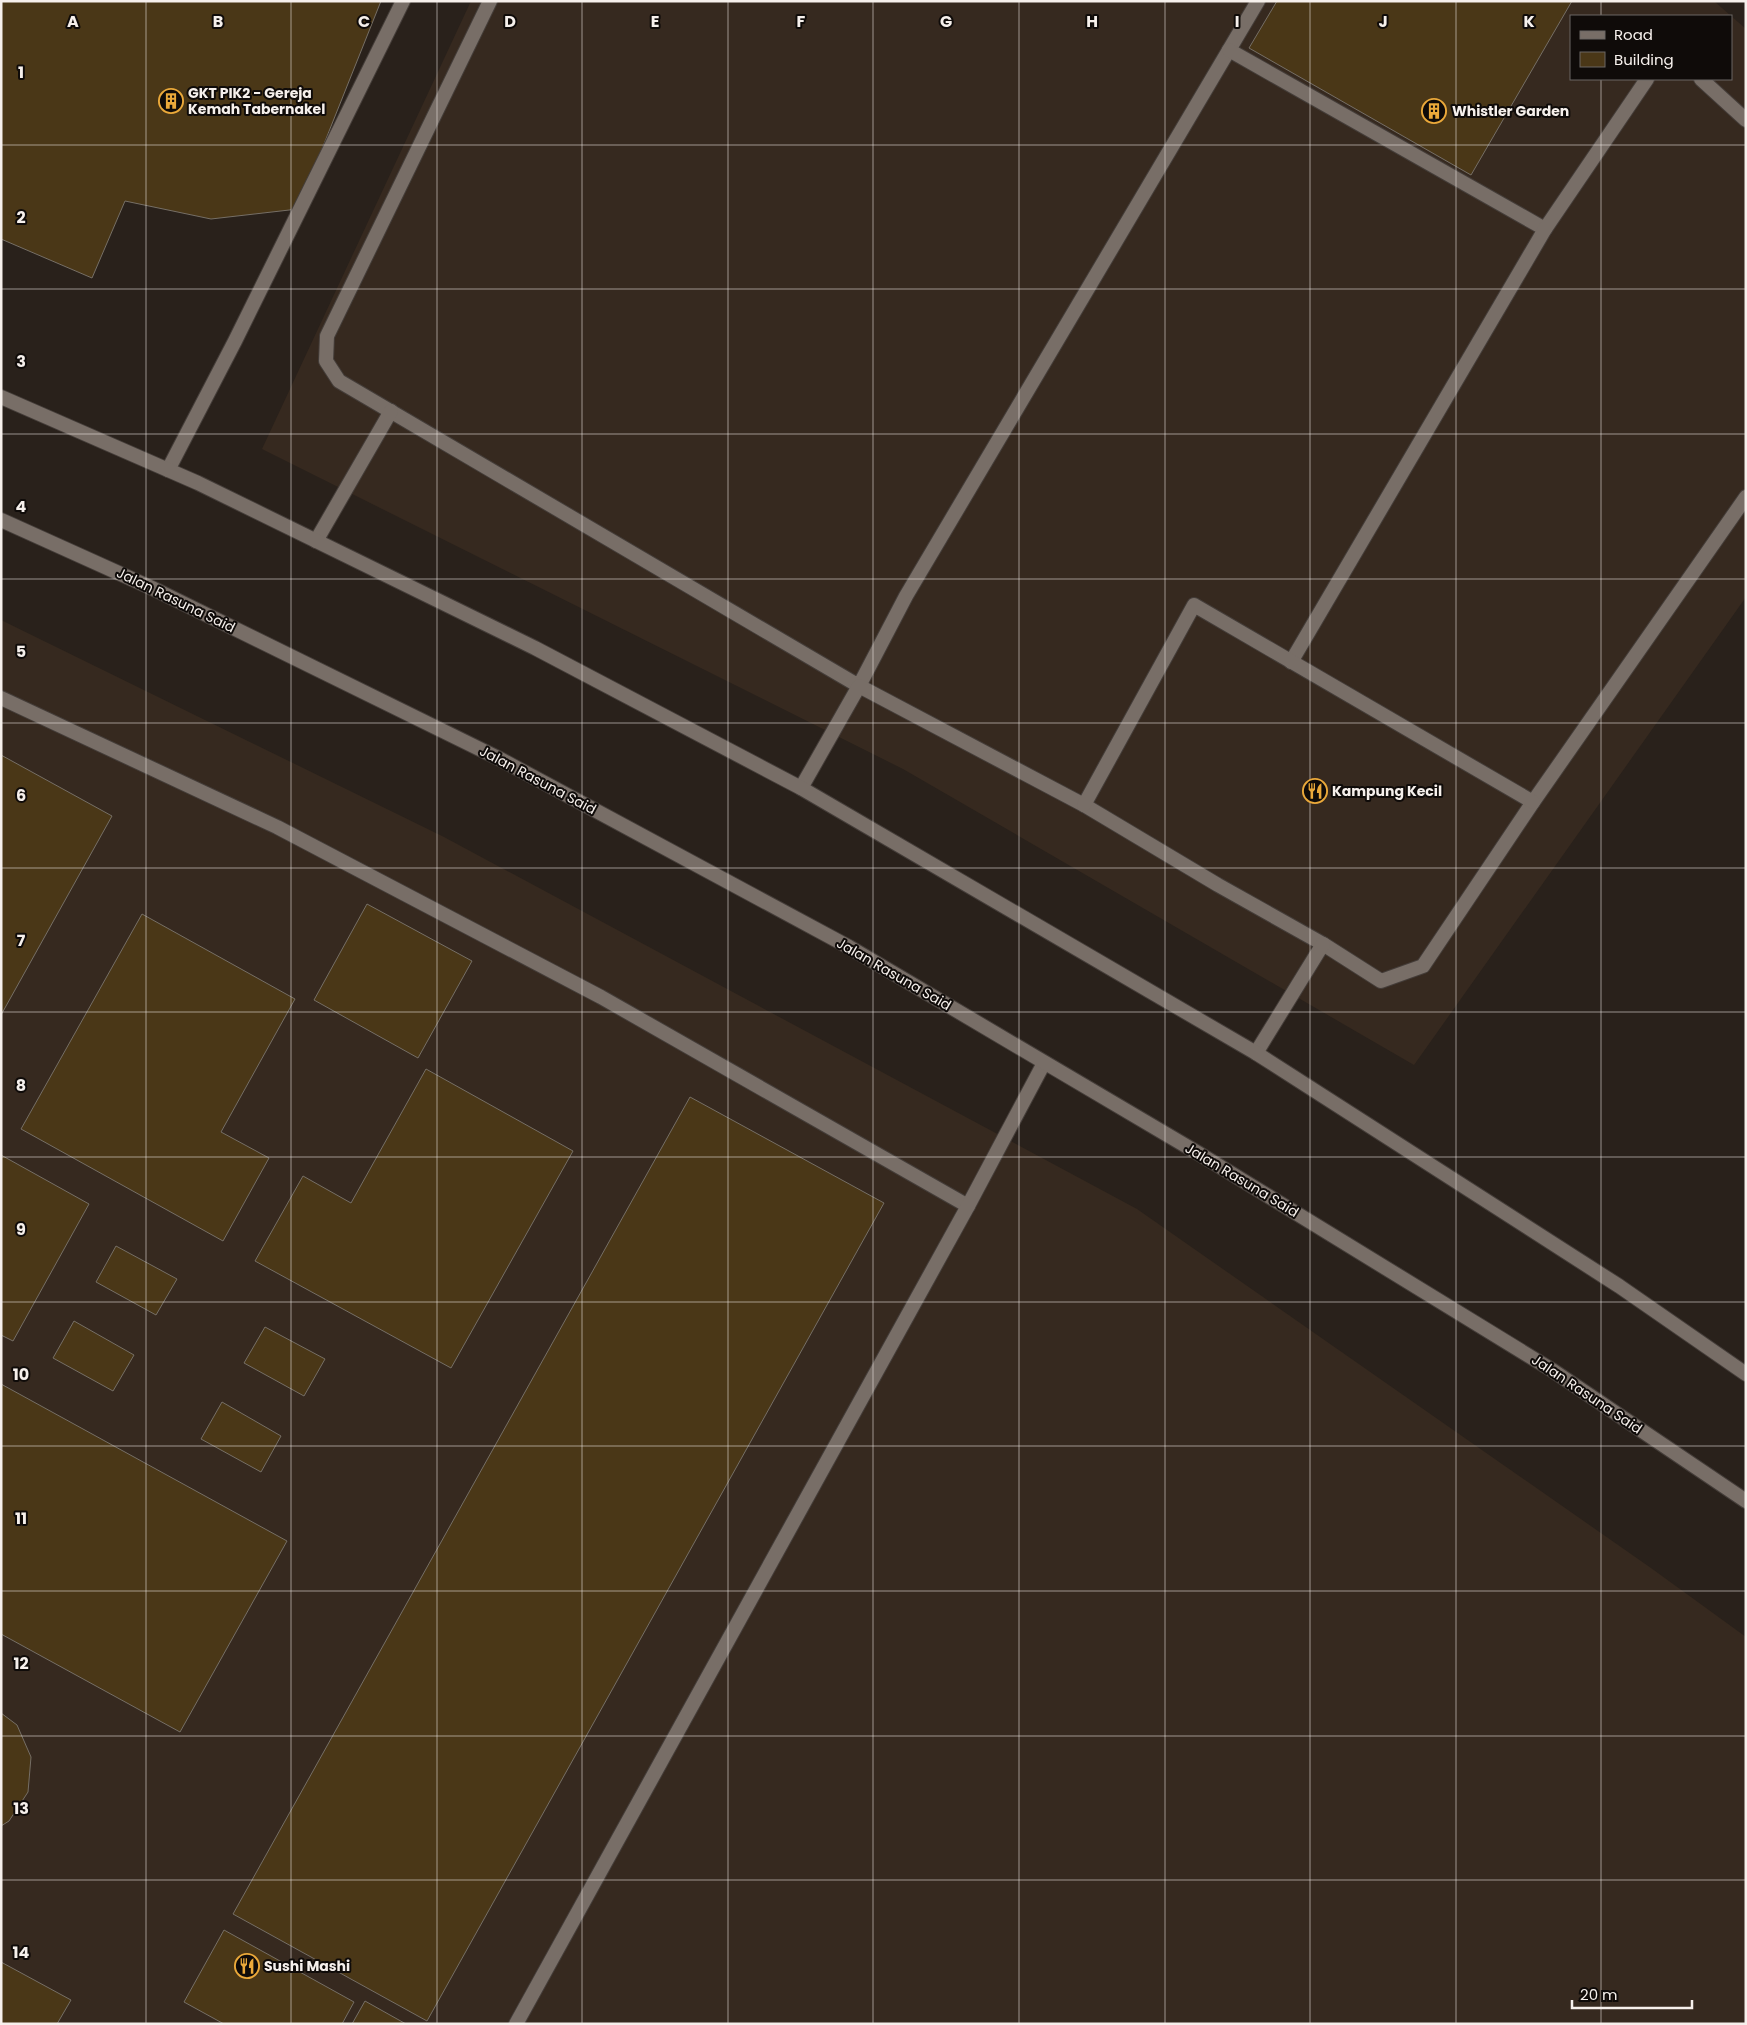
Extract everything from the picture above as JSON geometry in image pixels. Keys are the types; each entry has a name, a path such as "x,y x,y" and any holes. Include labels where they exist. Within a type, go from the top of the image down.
{"street":[{"path":"168,470 239,332 403,1"},
{"path":"490,1 327,336 326,362 339,381 859,686 1084,804 1381,980 1423,966 1533,802 1746,497"},
{"path":"801,788 859,686 911,588 1258,1"},
{"path":"1229,50 1545,229"},
{"path":"1291,662 1545,229 1646,80"},
{"path":"1702,80 1746,120"},
{"path":"1,397 168,470 535,648 801,788 1256,1053 1619,1286 1746,1374"},
{"path":"316,542 391,411"},
{"name":"Jalan Rasuna Said","path":"1,520 154,589 500,759 848,947 1207,1158 1552,1370 1744,1499"},
{"path":"1084,804 1194,605 1533,802"},
{"path":"1,698 295,836 601,997 968,1206"},
{"path":"1256,1053 1323,944"},
{"path":"516,2024 968,1206 1044,1063"}],"shaded area":[{"path":"471,1 1714,1 1730,15 1570,15 1570,80 1732,80 1732,17 1746,29 1746,597 1414,1065 903,769 262,449"},
{"path":"1,620 444,837 1137,1209 1651,1568 1746,1637 1746,2024 1,2024"}],"building":[{"name":"GKT PIK2 - Gereja Kemah Tabernakel","path":"1,1 381,1 298,209 211,219 125,201 92,278 1,239"},
{"name":"Whistler Garden","path":"1277,1 1572,1 1471,175 1249,48"},
{"path":"1,755 112,816 1,1015"},
{"path":"367,904 472,961 418,1058 314,1000"},
{"path":"142,914 295,999 221,1132 269,1158 223,1241 21,1129"},
{"path":"426,1069 573,1151 451,1368 255,1261 303,1176 351,1203"},
{"path":"690,1097 884,1203 427,2021 233,1914"},
{"path":"1,1155 89,1204 13,1341 1,1335"},
{"path":"116,1246 177,1279 156,1315 96,1282"},
{"path":"74,1321 134,1355 113,1391 53,1358"},
{"path":"265,1327 325,1359 304,1396 244,1363"},
{"path":"1,1384 287,1541 180,1732 1,1634"},
{"path":"222,1402 281,1436 261,1472 201,1439"},
{"path":"1,1713 17,1725 31,1757 28,1792 9,1821 1,1826"},
{"name":"Sushi Mashi","path":"224,1930 354,2002 342,2024 224,2024 184,2002"},
{"path":"1,1962 71,2000 57,2024 1,2024"},
{"path":"365,2001 406,2024 352,2024"}],"place":[{"name":"GKT PIK2 - Gereja Kemah Tabernakel","path":"171,101"},
{"name":"Whistler Garden","path":"1434,111"},
{"name":"Kampung Kecil","path":"1315,791"},
{"name":"Sushi Mashi","path":"247,1966"}]}
